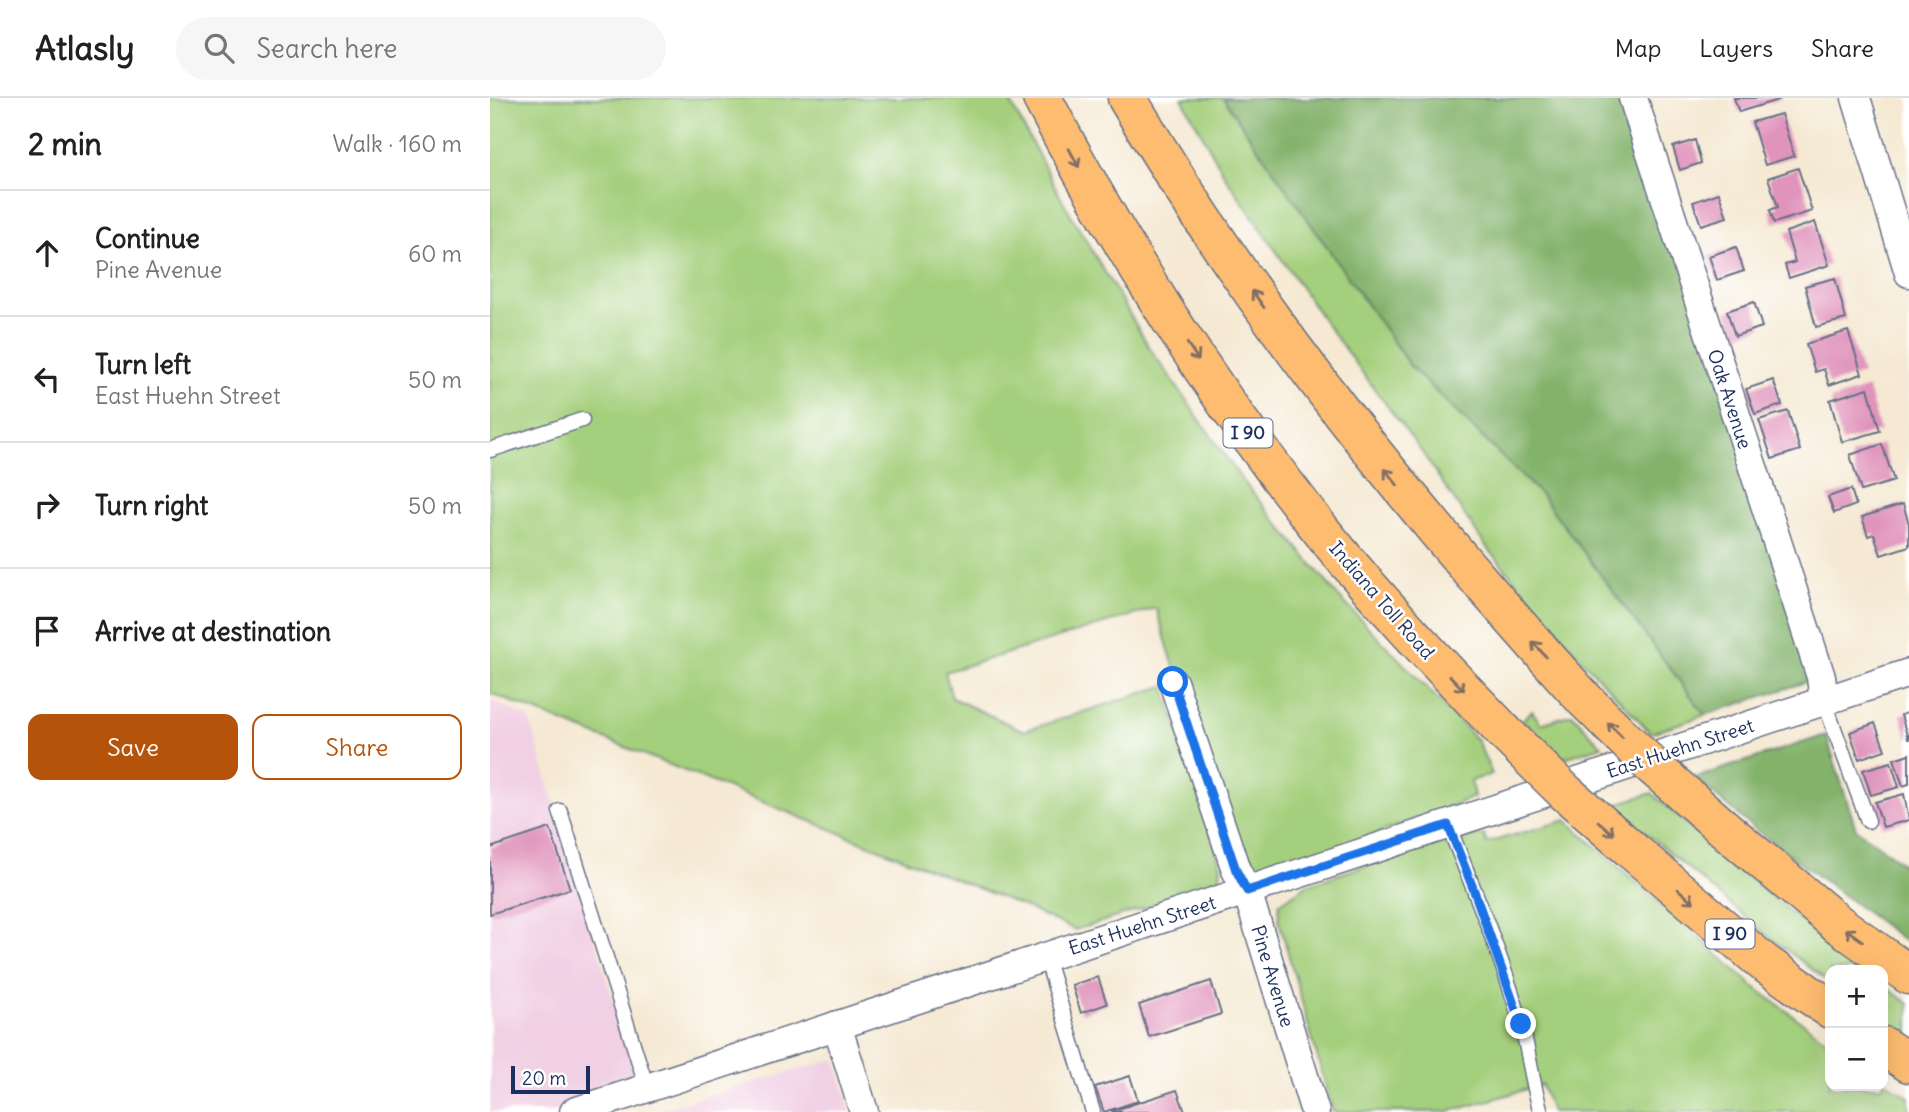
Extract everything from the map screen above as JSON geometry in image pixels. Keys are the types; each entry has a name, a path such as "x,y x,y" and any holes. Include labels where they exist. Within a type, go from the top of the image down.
{"highway":[{"name":"Indiana Toll Road","path":"1042,98 1094,194 1226,404 1325,535 1416,641 1565,792 1763,962 1825,1005"},
{"path":"1127,98 1151,140 1215,237 1298,355 1389,476 1490,595 1585,700 1650,764 1837,923 1909,975"},
{"path":"1888,1049 1909,1063"}],"street":[{"name":"Oak Avenue","path":"1633,98 1821,677 1824,701"},
{"path":"1856,98 1909,273"},
{"name":"East Huehn Street","path":"574,1112 634,1098 837,1025 1909,673"},
{"name":"Pine Avenue","path":"1173,682 1236,870 1247,891 1315,1112"},
{"path":"837,1025 864,1112"}],"lane":[{"path":"490,450 582,420"},
{"path":"1824,701 1868,821"},
{"path":"560,811 634,1098"},
{"path":"1448,825 1521,1024 1541,1112"},
{"path":"1046,957 1093,1112"}],"shaded area":[{"path":"490,700 529,718 638,1083 550,1112 490,1112"},
{"path":"835,1059 851,1112 652,1112"}],"green space":[{"path":"490,98 1008,98 1061,198 1149,347 1242,480 1338,596 1477,740 1492,774 1471,781 1474,797 1241,885 1156,608 945,672 952,698 1024,731 1164,686 1221,866 1219,885 1075,930 1015,903 490,693"},
{"path":"1182,98 1223,98 1410,366 1542,496 1705,715 1651,733 1584,662 1485,545 1421,451 1326,324 1225,176"},
{"path":"1223,98 1633,98 1821,677 1705,715 1542,496 1410,366"},
{"path":"1532,711 1541,724 1572,714 1602,746 1561,759 1522,720"},
{"path":"1826,735 1856,829 1909,868 1909,944 1752,827 1695,778"},
{"path":"1652,793 1726,860 1856,965 1825,965 1825,979 1768,936 1613,805"},
{"path":"1566,820 1753,986 1825,1039 1825,1091 1888,1091 1888,1083 1909,1097 1909,1112 1551,1112 1542,1085 1448,1112 1333,1112 1279,921 1279,904 1307,885 1436,842 1484,835 1487,843"},
{"path":"1888,989 1909,1004 1909,1038 1888,1023"}],"building":[{"path":"1734,98 1781,98 1781,99 1739,112"},
{"path":"1781,114 1794,156 1765,165 1752,122"},
{"path":"1695,140 1701,163 1680,170 1673,147"},
{"path":"1798,168 1812,211 1774,223 1770,210 1778,207 1768,178"},
{"path":"1719,193 1727,217 1701,225 1693,202"},
{"path":"1815,222 1829,265 1789,278 1785,265 1795,262 1786,232"},
{"path":"1736,247 1744,271 1717,280 1709,256"},
{"path":"1835,278 1846,319 1816,327 1805,286"},
{"path":"1754,302 1762,327 1735,336 1727,311"},
{"path":"1848,331 1862,374 1829,385 1824,369 1815,372 1806,344"},
{"path":"1773,380 1782,405 1755,414 1746,389"},
{"path":"1868,388 1880,431 1842,442 1830,400"},
{"path":"1788,411 1800,450 1772,459 1759,420"},
{"path":"1882,444 1894,481 1861,491 1850,455"},
{"path":"1851,489 1856,505 1834,513 1828,497"},
{"path":"1903,504 1909,524 1909,546 1881,555 1874,534 1868,536 1862,517"},
{"path":"1909,712 1909,739 1908,739 1901,715"},
{"path":"1875,723 1885,750 1859,759 1850,732"},
{"path":"1909,754 1909,784 1903,786 1894,759"},
{"path":"1891,762 1899,787 1871,795 1863,770"},
{"path":"1904,794 1909,820 1883,827 1875,802"},
{"path":"550,828 570,889 490,914 490,848"},
{"path":"1098,977 1107,1004 1081,1013 1072,985"},
{"path":"1211,981 1221,1014 1149,1037 1139,1005"},
{"path":"1130,1076 1138,1101 1104,1112 1095,1087"},
{"path":"1177,1090 1185,1112 1112,1111"}],"route":[{"path":"1173,682 1236,870 1247,891 1448,825 1521,1024"}]}
